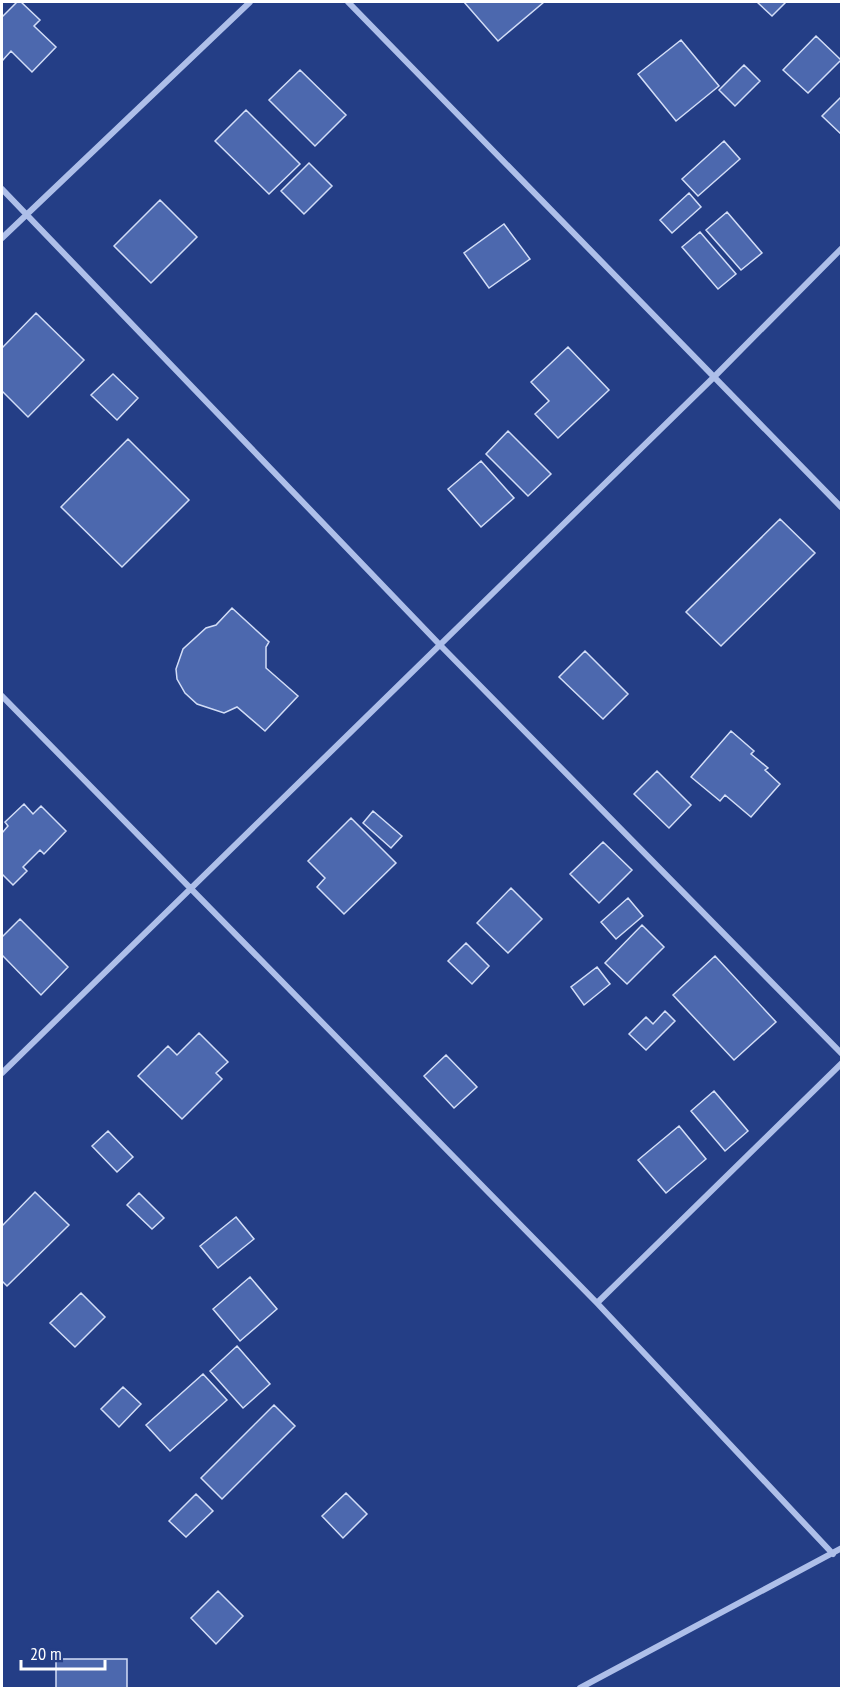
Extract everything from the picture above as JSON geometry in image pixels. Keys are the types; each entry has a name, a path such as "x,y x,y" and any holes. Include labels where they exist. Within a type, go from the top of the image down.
{"street":[{"path":"2,238 250,2"},
{"path":"348,2 842,508"},
{"path":"2,189 440,645 842,1054"},
{"path":"2,1074 714,377 842,248"},
{"path":"2,696 597,1303 833,1554"},
{"path":"597,1303 842,1063"},
{"path":"580,1689 842,1548"}],"building":[{"path":"17,2 21,2 40,20 34,26 56,47 32,72 11,51 2,61 2,17"},
{"path":"464,2 544,2 498,41"},
{"path":"757,2 786,2 772,16"},
{"path":"816,36 841,60 808,93 783,70"},
{"path":"681,40 719,86 676,121 638,74"},
{"path":"744,65 760,81 735,106 719,90"},
{"path":"300,70 346,115 315,146 269,100"},
{"path":"842,96 842,135 822,116"},
{"path":"246,110 300,164 269,194 215,141"},
{"path":"724,141 740,159 698,196 682,179"},
{"path":"309,163 332,186 304,214 281,191"},
{"path":"689,193 701,207 672,233 660,220"},
{"path":"160,200 197,237 151,283 114,246"},
{"path":"727,212 762,253 741,270 706,230"},
{"path":"504,224 530,259 489,288 464,253"},
{"path":"700,232 736,274 718,289 682,247"},
{"path":"36,313 84,360 28,417 2,391 2,348"},
{"path":"568,347 609,390 558,438 535,414 549,401 531,382"},
{"path":"113,374 138,398 117,420 91,395"},
{"path":"508,431 551,474 528,496 486,454"},
{"path":"128,439 189,500 122,567 61,507"},
{"path":"481,461 514,498 481,527 448,489"},
{"path":"780,519 815,553 721,646 686,612"},
{"path":"232,608 269,642 266,647 266,668 298,696 265,731 237,707 224,713 197,704 185,693 177,679 176,669 183,649 206,628 216,625"},
{"path":"585,651 628,694 603,719 559,677"},
{"path":"731,731 754,751 751,754 768,768 765,770 780,784 751,817 725,795 720,801 691,777"},
{"path":"657,771 691,805 669,828 634,794"},
{"path":"24,804 33,814 41,806 66,831 44,854 40,850 23,867 27,871 13,885 2,874 2,833 8,826 5,822"},
{"path":"373,811 402,836 391,848 363,823"},
{"path":"351,818 396,863 344,914 317,887 325,878 308,861"},
{"path":"603,842 632,870 599,903 570,874"},
{"path":"511,888 542,919 508,953 477,923"},
{"path":"628,898 643,916 616,939 601,922"},
{"path":"20,919 68,967 41,995 2,955 2,937"},
{"path":"642,925 664,947 627,984 605,963"},
{"path":"466,943 489,966 472,984 448,961"},
{"path":"715,956 776,1022 734,1060 673,995"},
{"path":"597,967 610,984 584,1005 571,987"},
{"path":"665,1011 675,1021 646,1050 629,1034 646,1017 653,1024"},
{"path":"199,1033 228,1062 216,1073 222,1079 182,1119 138,1076 168,1046 177,1055"},
{"path":"446,1055 477,1087 454,1108 424,1076"},
{"path":"714,1091 748,1131 725,1151 691,1111"},
{"path":"679,1126 706,1159 666,1193 638,1160"},
{"path":"108,1131 133,1157 117,1172 92,1146"},
{"path":"35,1192 69,1225 7,1286 2,1281 2,1226"},
{"path":"139,1193 164,1218 152,1229 127,1205"},
{"path":"236,1217 254,1239 218,1268 200,1246"},
{"path":"250,1277 277,1309 240,1341 213,1309"},
{"path":"81,1293 105,1317 75,1347 50,1323"},
{"path":"237,1346 270,1384 243,1408 210,1371"},
{"path":"203,1374 227,1400 170,1451 146,1425"},
{"path":"123,1387 141,1404 119,1427 101,1409"},
{"path":"274,1405 295,1426 222,1499 201,1478"},
{"path":"346,1493 367,1514 343,1538 322,1516"},
{"path":"196,1494 213,1511 186,1537 169,1521"},
{"path":"218,1591 243,1616 216,1644 191,1618"},
{"path":"56,1659 127,1659 127,1688 56,1688"}]}
